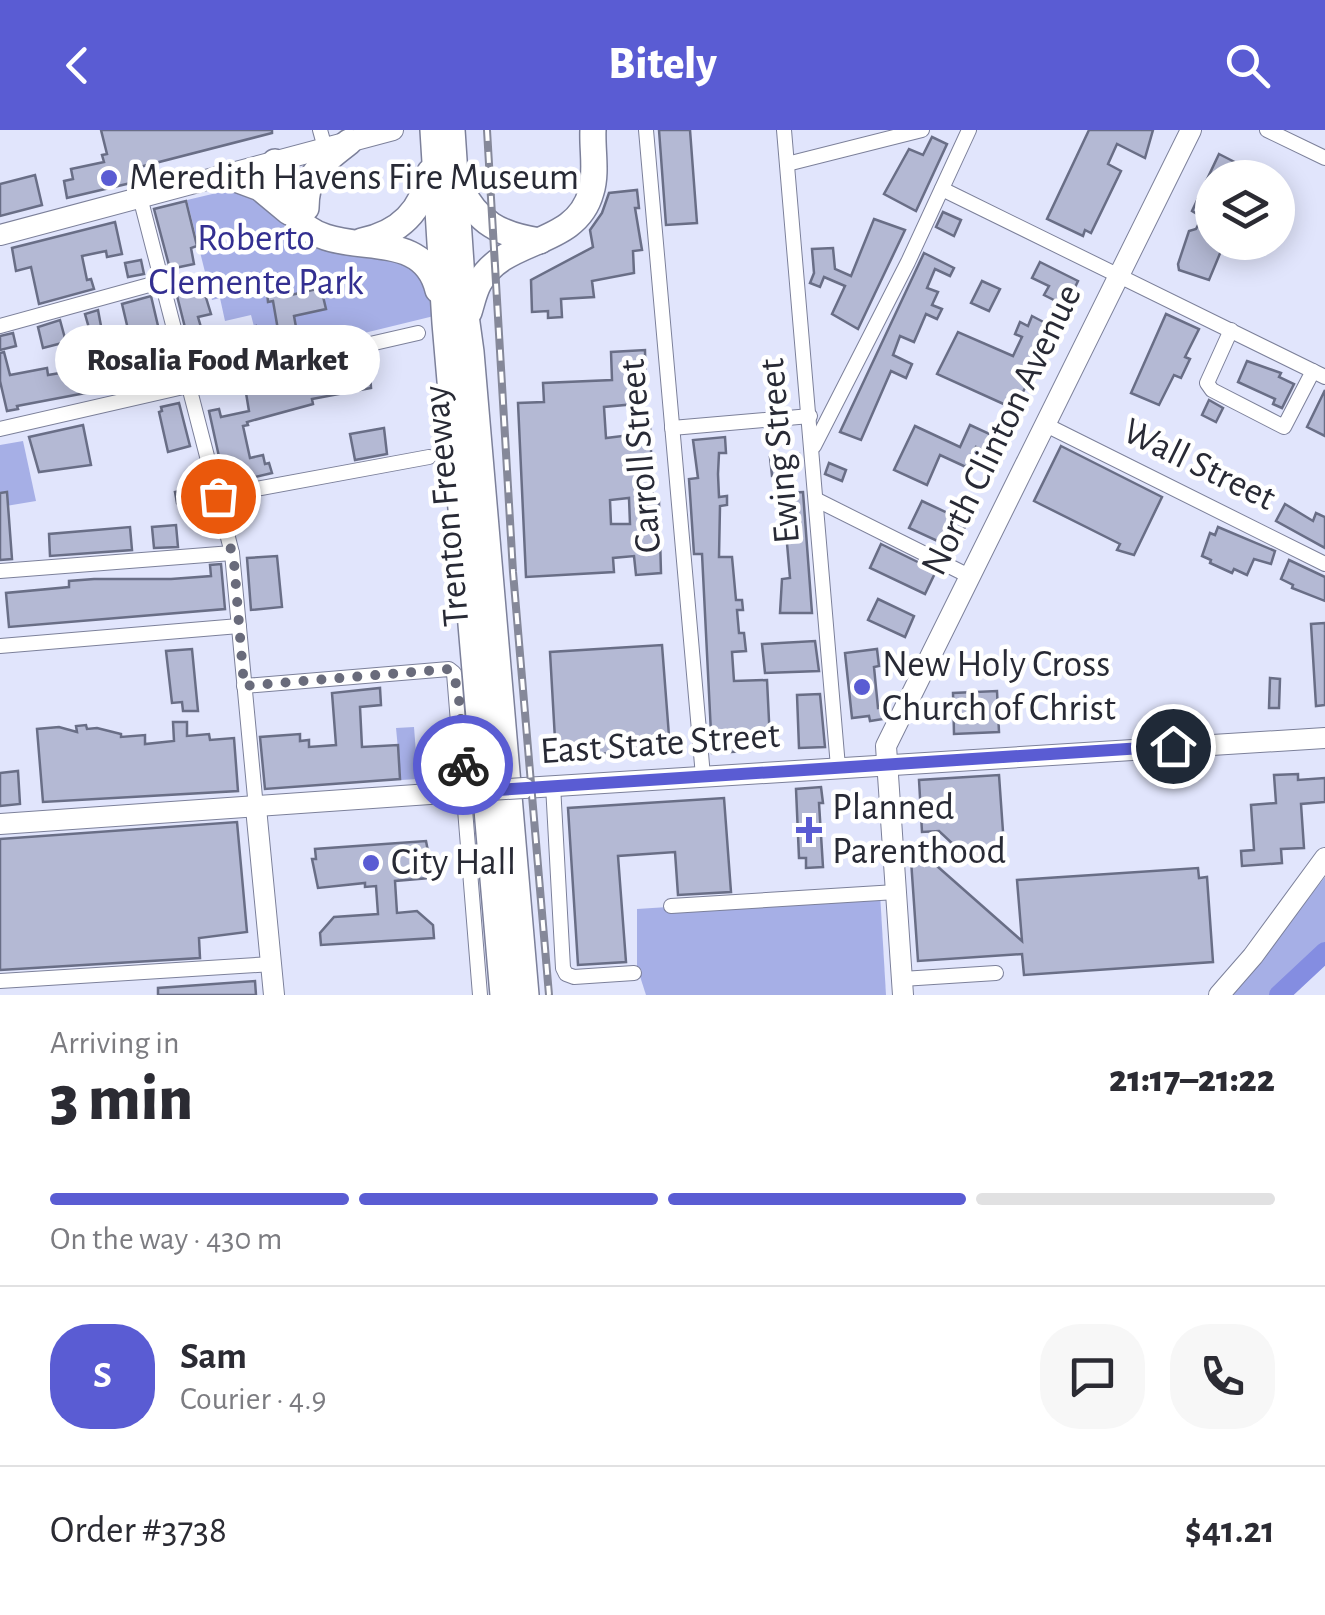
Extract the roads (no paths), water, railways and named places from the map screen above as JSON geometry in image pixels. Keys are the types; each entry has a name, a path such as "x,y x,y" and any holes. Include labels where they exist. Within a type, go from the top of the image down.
{"highway":[{"path":"578,130 593,158"},
{"path":"456,322 486,273 512,254 562,232 584,210 593,188 594,130"},
{"path":"352,244 386,234 412,216 427,186 439,136"},
{"name":"Trenton Freeway","path":"439,136 454,176 456,322"},
{"name":"Trenton Freeway","path":"439,136 520,992"},
{"path":"300,212 306,189 331,140"},
{"path":"283,160 300,212"},
{"path":"225,176 260,188 300,212 323,235 352,244 405,250 424,261 456,322"},
{"path":"454,176 468,204 484,222 505,234 540,241"}],"street":[{"path":"0,235 283,160 331,140 393,130"},
{"name":"Carroll Street","path":"646,130 703,776"},
{"name":"Ewing Street","path":"784,130 838,767"},
{"path":"787,164 922,130"},
{"path":"813,447 970,130"},
{"name":"North Clinton Avenue","path":"902,987 886,746 1190,130"},
{"path":"1267,130 1325,158"},
{"path":"942,189 1231,330 1319,374 1284,427 1212,390 1207,383 1231,330"},
{"path":"140,197 232,553 274,995"},
{"path":"0,326 160,282"},
{"path":"0,429 418,334"},
{"path":"672,428 810,416"},
{"name":"Wall Street","path":"1044,424 1325,564"},
{"path":"218,496 429,457"},
{"path":"816,500 969,576"},
{"path":"0,571 232,553"},
{"path":"0,646 239,626"},
{"path":"244,686 449,669 454,673 470,792 480,995"},
{"name":"East State Street","path":"0,824 553,785 1325,738"},
{"path":"553,785 563,968 574,978 634,973"},
{"path":"1219,995 1253,956 1325,858"},
{"path":"671,906 896,892"},
{"path":"0,981 272,964"},
{"path":"902,987 996,973"}],"waterway":[{"path":"1279,995 1325,952"}],"railway":[{"path":"487,130 513,572 549,995"}],"place":[{"name":"Meredith Havens Fire Museum","path":"109,178"},
{"name":"Rosalia Food Market","path":"218,496"},
{"name":"New Holy Cross Church of Christ","path":"862,687"},
{"name":"Planned Parenthood","path":"809,830"},
{"name":"City Hall","path":"371,863"}],"park label":[{"name":"Roberto Clemente Park","path":"256,260"}]}
